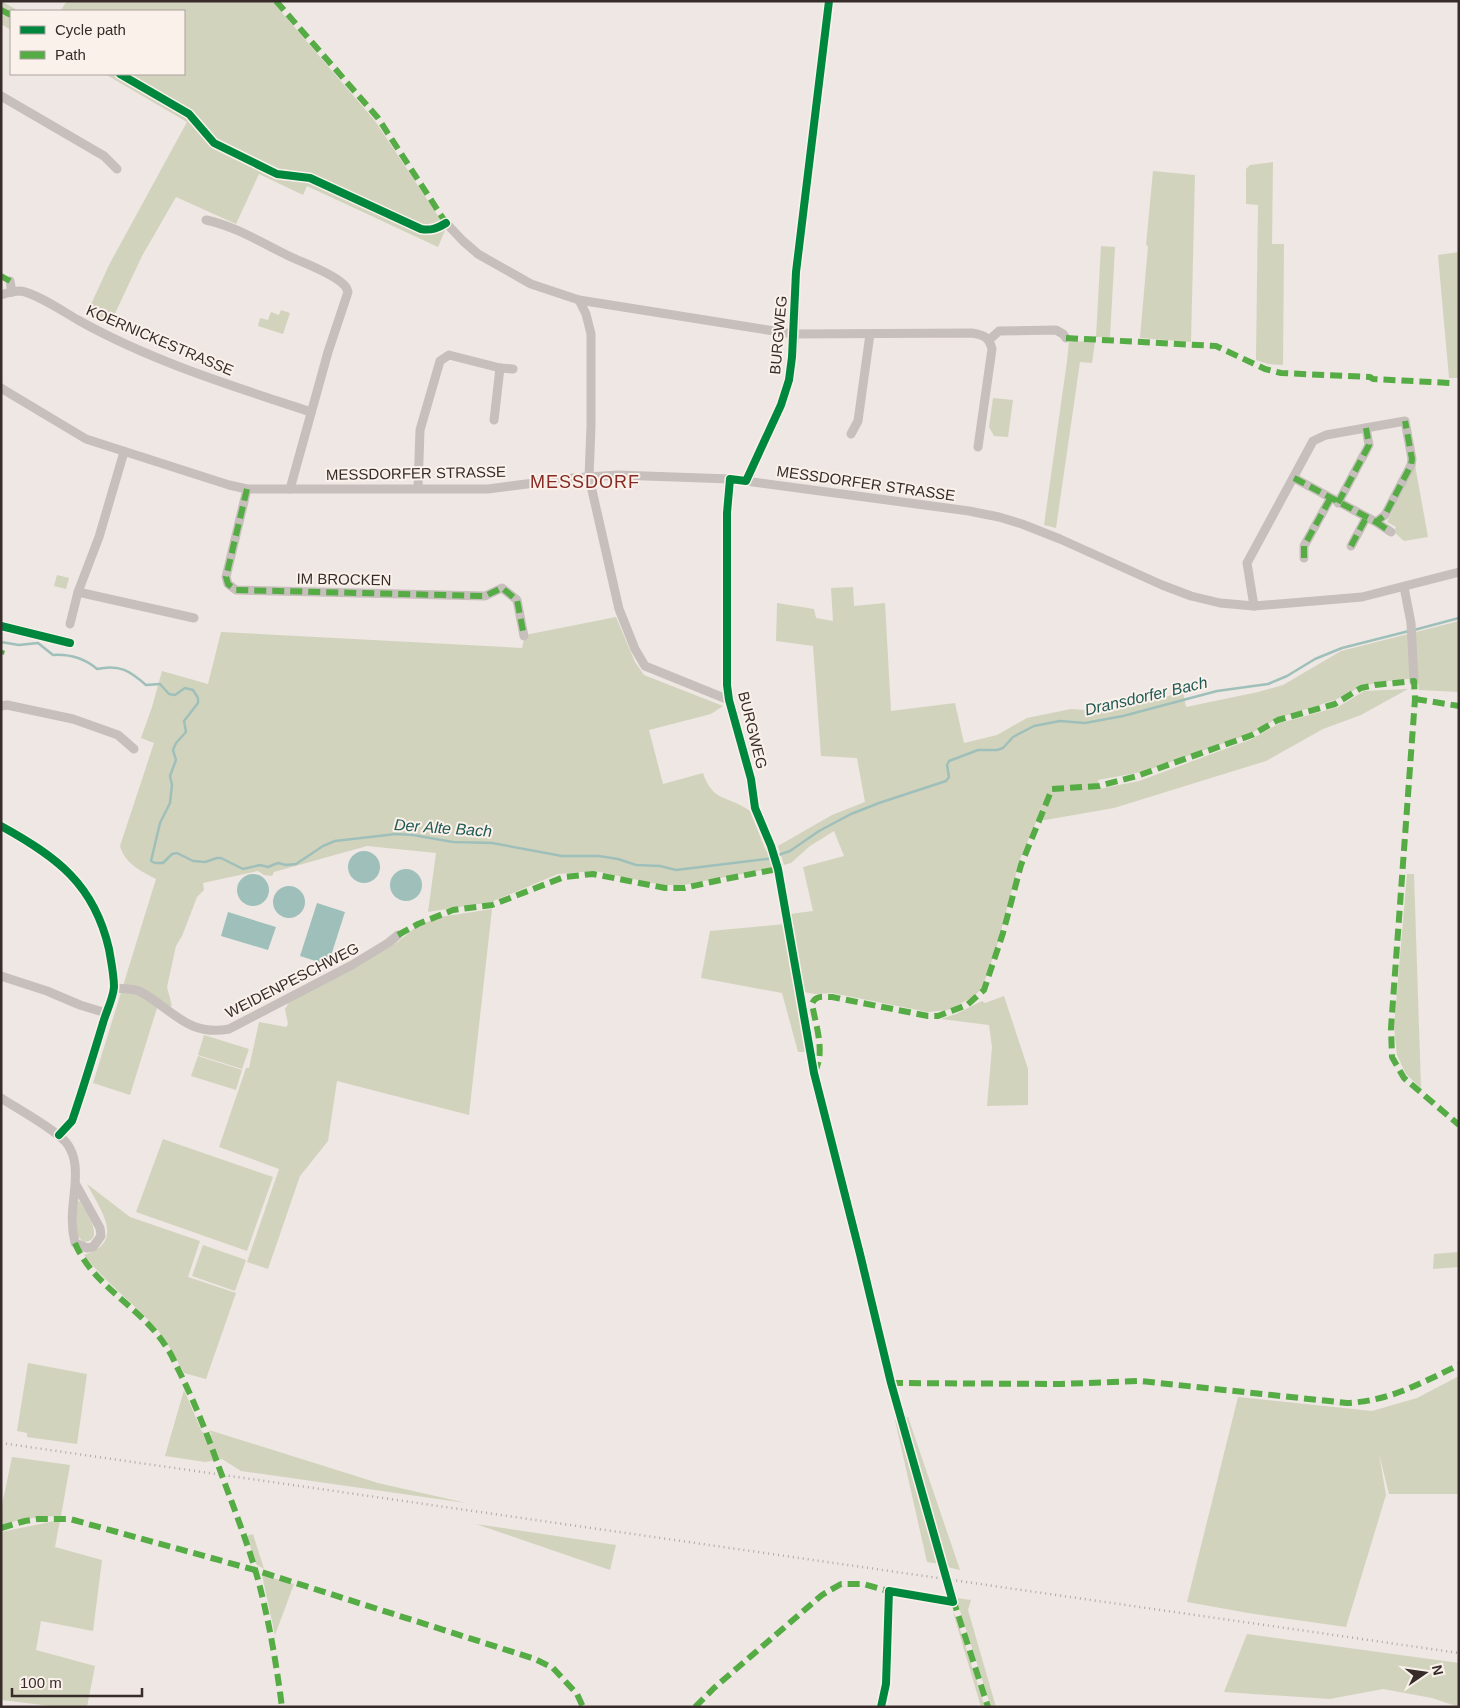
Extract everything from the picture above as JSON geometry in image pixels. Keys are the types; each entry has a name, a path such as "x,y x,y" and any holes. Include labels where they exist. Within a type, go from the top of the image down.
{"street":[{"path":"1,96 104,156 117,170"},
{"path":"206,220 246,235 341,281 346,286 348,292 290,488"},
{"path":"446,223 462,241 478,254 531,284 579,300 793,334 972,333 983,335 990,340 992,349 978,447"},
{"name":"BURGWEG","path":"746,481 781,405 789,380 796,272"},
{"path":"1,296 12,292 10,281"},
{"name":"KOERNICKESTRASSE","path":"12,292 21,291 33,296 132,346 190,371 311,412"},
{"path":"579,300 586,314 591,334 589,477 619,609 640,659 645,666 729,700"},
{"path":"990,340 999,330 1056,330 1066,338"},
{"path":"851,434 858,421 870,334"},
{"path":"418,488 420,430 440,361 449,355 500,368 513,369"},
{"path":"494,420 500,368"},
{"name":"MESSDORFER STRASSE","path":"1,388 86,439 229,485 247,489 488,489 618,475 730,479 950,508 999,517 1052,536 1191,596 1220,603 1254,606 1362,597 1459,572"},
{"path":"1254,606 1247,563 1313,441 1326,435 1405,421 1412,459 1411,465 1385,515 1376,522"},
{"path":"1304,558 1304,546 1369,445 1366,428"},
{"path":"70,624 78,592 99,537 124,452"},
{"path":"1294,478 1391,532"},
{"name":"BURGWEG","path":"730,479 727,513 727,685 729,700 751,779 755,808 778,866 788,922"},
{"name":"IM BROCKEN","path":"247,489 226,577 228,584 236,590 485,596 502,588 517,600 524,636"},
{"path":"1351,546 1366,518"},
{"path":"1404,587 1411,622 1414,681"},
{"path":"78,592 194,618"},
{"path":"1,706 7,705 73,719 118,735 134,749"},
{"path":"1,826 50,856 78,882 93,905 106,934 111,960 114,988 72,1121 59,1136"},
{"name":"WEIDENPESCHWEG","path":"114,988 139,991 187,1025 202,1030 228,1029 352,965 398,935"},
{"path":"1,976 106,1013"},
{"path":"1,1098 59,1136 68,1144 76,1166 71,1230 75,1243 87,1248 93,1246 101,1236 100,1228 75,1183"}],"green space":[{"path":"1,1 17,10 10,10 10,29 1,24"},
{"path":"67,1 272,1 375,121 446,228 438,247 307,186 303,195 259,174 236,224 176,197 142,256 111,322 88,311 109,265 187,122 107,75 185,75 185,10 61,10"},
{"path":"1273,162 1272,244 1284,244 1283,365 1268,364 1256,360 1258,205 1246,204 1246,169 1250,165"},
{"path":"1153,171 1195,175 1191,342 1140,338"},
{"path":"1101,246 1115,247 1110,337 1096,337"},
{"path":"1459,252 1459,378 1449,378 1438,255"},
{"path":"281,310 290,313 283,334 258,326 260,318 268,320 271,312 279,315"},
{"path":"1069,341 1095,342 1092,363 1080,362 1056,528 1044,525"},
{"path":"993,398 1013,400 1008,437 994,436 989,427"},
{"path":"1415,465 1428,537 1404,541 1394,532 1396,527 1387,522"},
{"path":"57,575 69,578 66,589 54,586"},
{"path":"853,587 854,606 885,603 891,711 955,703 964,743 997,735 1027,718 1071,709 1100,711 1183,692 1186,707 1258,692 1283,685 1341,651 1459,621 1459,692 1419,690 1417,678 1380,682 1360,687 1335,700 1278,718 1250,734 1142,772 1098,780 1099,789 1139,781 1252,739 1280,723 1338,707 1364,691 1408,689 1361,715 1323,729 1266,761 1114,808 1037,820 1020,859 997,946 981,990 971,998 948,1010 928,1012 832,993 815,994 804,992 790,914 813,911 803,867 844,856 834,831 810,846 791,863 784,865 778,846 832,815 865,802 857,758 821,756 813,646 776,641 777,603 814,609 816,618 833,621 831,588"},
{"path":"616,617 635,662 644,675 723,706 711,714 649,730 663,784 703,773 707,783 716,794 750,811 766,851 770,850 773,868 683,885 662,885 595,871 558,874 491,902 428,912 436,853 367,846 274,872 272,876 264,875 258,871 203,883 204,890 197,897 182,936 176,946 167,987 172,1006 157,1008 130,1095 93,1083 156,879 139,870 130,862 120,846 154,743 141,738 162,671 208,684 221,632 522,648 525,635"},
{"path":"1407,874 1414,874 1421,1088 1406,1074 1397,1055 1394,1027"},
{"path":"492,909 469,1115 337,1081 328,1141 300,1176 268,1269 247,1262 279,1169 219,1147 246,1068 249,1068 259,1022 286,1027 288,1024 285,1009 290,1001 357,966 399,941 417,926 440,917"},
{"path":"785,924 807,1052 798,1052 782,993 701,978 710,931"},
{"path":"1004,996 1028,1069 1028,1105 987,1106 992,1047 989,1025 941,1019 982,1001 985,1003"},
{"path":"204,1035 249,1049 242,1069 198,1055"},
{"path":"198,1056 242,1070 236,1090 191,1076"},
{"path":"163,1139 273,1177 247,1251 136,1212"},
{"path":"87,1184 130,1217 200,1241 188,1277 236,1293 206,1379 184,1373 159,1332 84,1255 97,1249 104,1242 107,1234 103,1215"},
{"path":"78,1201 90,1219 94,1232 94,1237 83,1242 77,1235 76,1203"},
{"path":"203,1245 246,1260 235,1291 192,1276"},
{"path":"1459,1252 1459,1267 1433,1269 1434,1254"},
{"path":"28,1363 87,1374 77,1444 27,1437 27,1433 17,1431"},
{"path":"1459,1376 1459,1494 1389,1494 1379,1454 1386,1495 1346,1627 1187,1602 1238,1397 1372,1411 1417,1398"},
{"path":"184,1390 202,1432 212,1435 209,1430 378,1483 466,1503 241,1471 222,1459 205,1462 165,1456"},
{"path":"908,1417 960,1570 947,1567 903,1418"},
{"path":"897,1419 940,1564 927,1562 895,1420"},
{"path":"12,1457 70,1465 61,1516 31,1518 1,1525 1,1510"},
{"path":"60,1520 55,1547 102,1560 93,1631 41,1621 36,1650 95,1666 87,1707 60,1707 1,1700 1,1532"},
{"path":"476,1524 616,1545 610,1570"},
{"path":"253,1534 264,1569 256,1564 247,1536"},
{"path":"262,1575 294,1584 275,1635"},
{"path":"956,1598 971,1600 968,1610 996,1707 991,1707"},
{"path":"953,1612 956,1617 985,1707 981,1707"},
{"path":"1247,1634 1459,1663 1459,1707 1432,1698 1383,1689 1330,1699 1224,1692"}],"water":[{"path":"364,851 370,852 375,856 379,861 379,873 375,878 370,882 364,883 358,882 353,878 349,873 348,867 349,861 353,856 358,852"},
{"path":"406,869 418,873 422,885 418,897 406,901 394,897 390,885 394,873"},
{"path":"253,874 259,875 264,879 268,884 268,896 264,901 259,905 253,906 247,905 242,901 238,896 237,890 238,884 242,879 247,875"},
{"path":"289,886 295,887 300,891 304,896 304,908 300,913 295,917 289,918 283,917 278,913 274,908 273,902 274,896 278,891 283,887"},
{"path":"317,903 345,912 328,965 300,956"},
{"path":"228,912 276,927 268,950 221,936"}],"waterway":[{"name":"Dransdorfer Bach","path":"1414,630 1459,618"},
{"name":"Der Alte Bach","path":"1,642 19,645 38,643 53,655 65,655 76,658 87,662 97,669 112,667 130,672 146,685 160,684 169,694 175,695 185,688 193,690 198,698 198,703 184,721 186,732 176,743 173,750 176,760 170,776 172,785 170,803 160,823 151,861 155,863 163,863 172,854 177,853 193,861 205,862 221,858 243,869 260,865 268,867 278,863 286,865 296,864 323,846 335,841 396,834 453,842 492,843 562,856 599,856 618,859 636,865 660,866 676,870 767,859 790,851 819,831 851,814 946,781 949,777 947,765 949,761 978,750 997,750 1003,748 1013,737 1034,726 1060,721 1085,723 1123,716 1217,691 1268,684 1287,676 1315,659 1342,648 1409,631"}],"railway":[{"path":"1,1443 1459,1653"}],"marked path":[{"path":"276,1 378,118 446,223 442,226"},
{"path":"1,10 10,14"},
{"path":"1,276 10,281"},
{"path":"1066,338 1216,346 1265,369 1281,373 1451,383"},
{"path":"1294,478 1376,522 1385,515 1411,465 1412,459 1405,421"},
{"path":"1338,503 1369,445 1366,428"},
{"path":"247,489 226,577 228,584 236,590 485,596 502,588 517,600 524,636"},
{"path":"1304,558 1304,546 1330,499"},
{"path":"1351,546 1366,518"},
{"path":"1376,522 1391,532"},
{"path":"1,654 2,650"},
{"path":"814,1073 818,1065 820,1049 812,1004 817,998 832,997 928,1016 938,1016 967,1005 984,990 1003,933 1021,865 1052,789 1099,786 1137,776 1252,735 1278,720 1335,704 1361,688 1414,681 1415,699 1391,1028 1392,1057 1404,1078 1459,1125"},
{"path":"1415,699 1459,706"},
{"path":"398,935 418,924 453,910 492,905 564,877 593,874 665,888 684,888 778,869"},
{"path":"75,1243 83,1259 94,1272 157,1334 170,1353 200,1416 255,1569 271,1638 282,1707"},
{"path":"891,1383 1061,1384 1140,1381 1347,1403 1363,1402 1391,1395 1459,1365"},
{"path":"1,1528 38,1519 70,1519 255,1570 535,1659 553,1668 577,1694 583,1707"},
{"path":"695,1707 714,1688 822,1595 841,1584 863,1584 892,1592"},
{"path":"953,1599 988,1707"}],"cycle path":[{"path":"829,1 796,272 792,357 789,380 781,405 746,481 730,479 727,513 727,685 729,700 751,779 755,808 771,846 778,869 814,1073 891,1383 953,1602 889,1591 886,1684 881,1707"},
{"path":"122,75 189,114 214,143 277,174 310,178 421,229 434,229 446,223"},
{"path":"1,626 70,643"},
{"path":"1,826 56,861 70,875 94,907 109,949 114,982 112,996 72,1121 59,1135"}],"district":[{"name":"MESSDORF","path":"585,482"}]}
